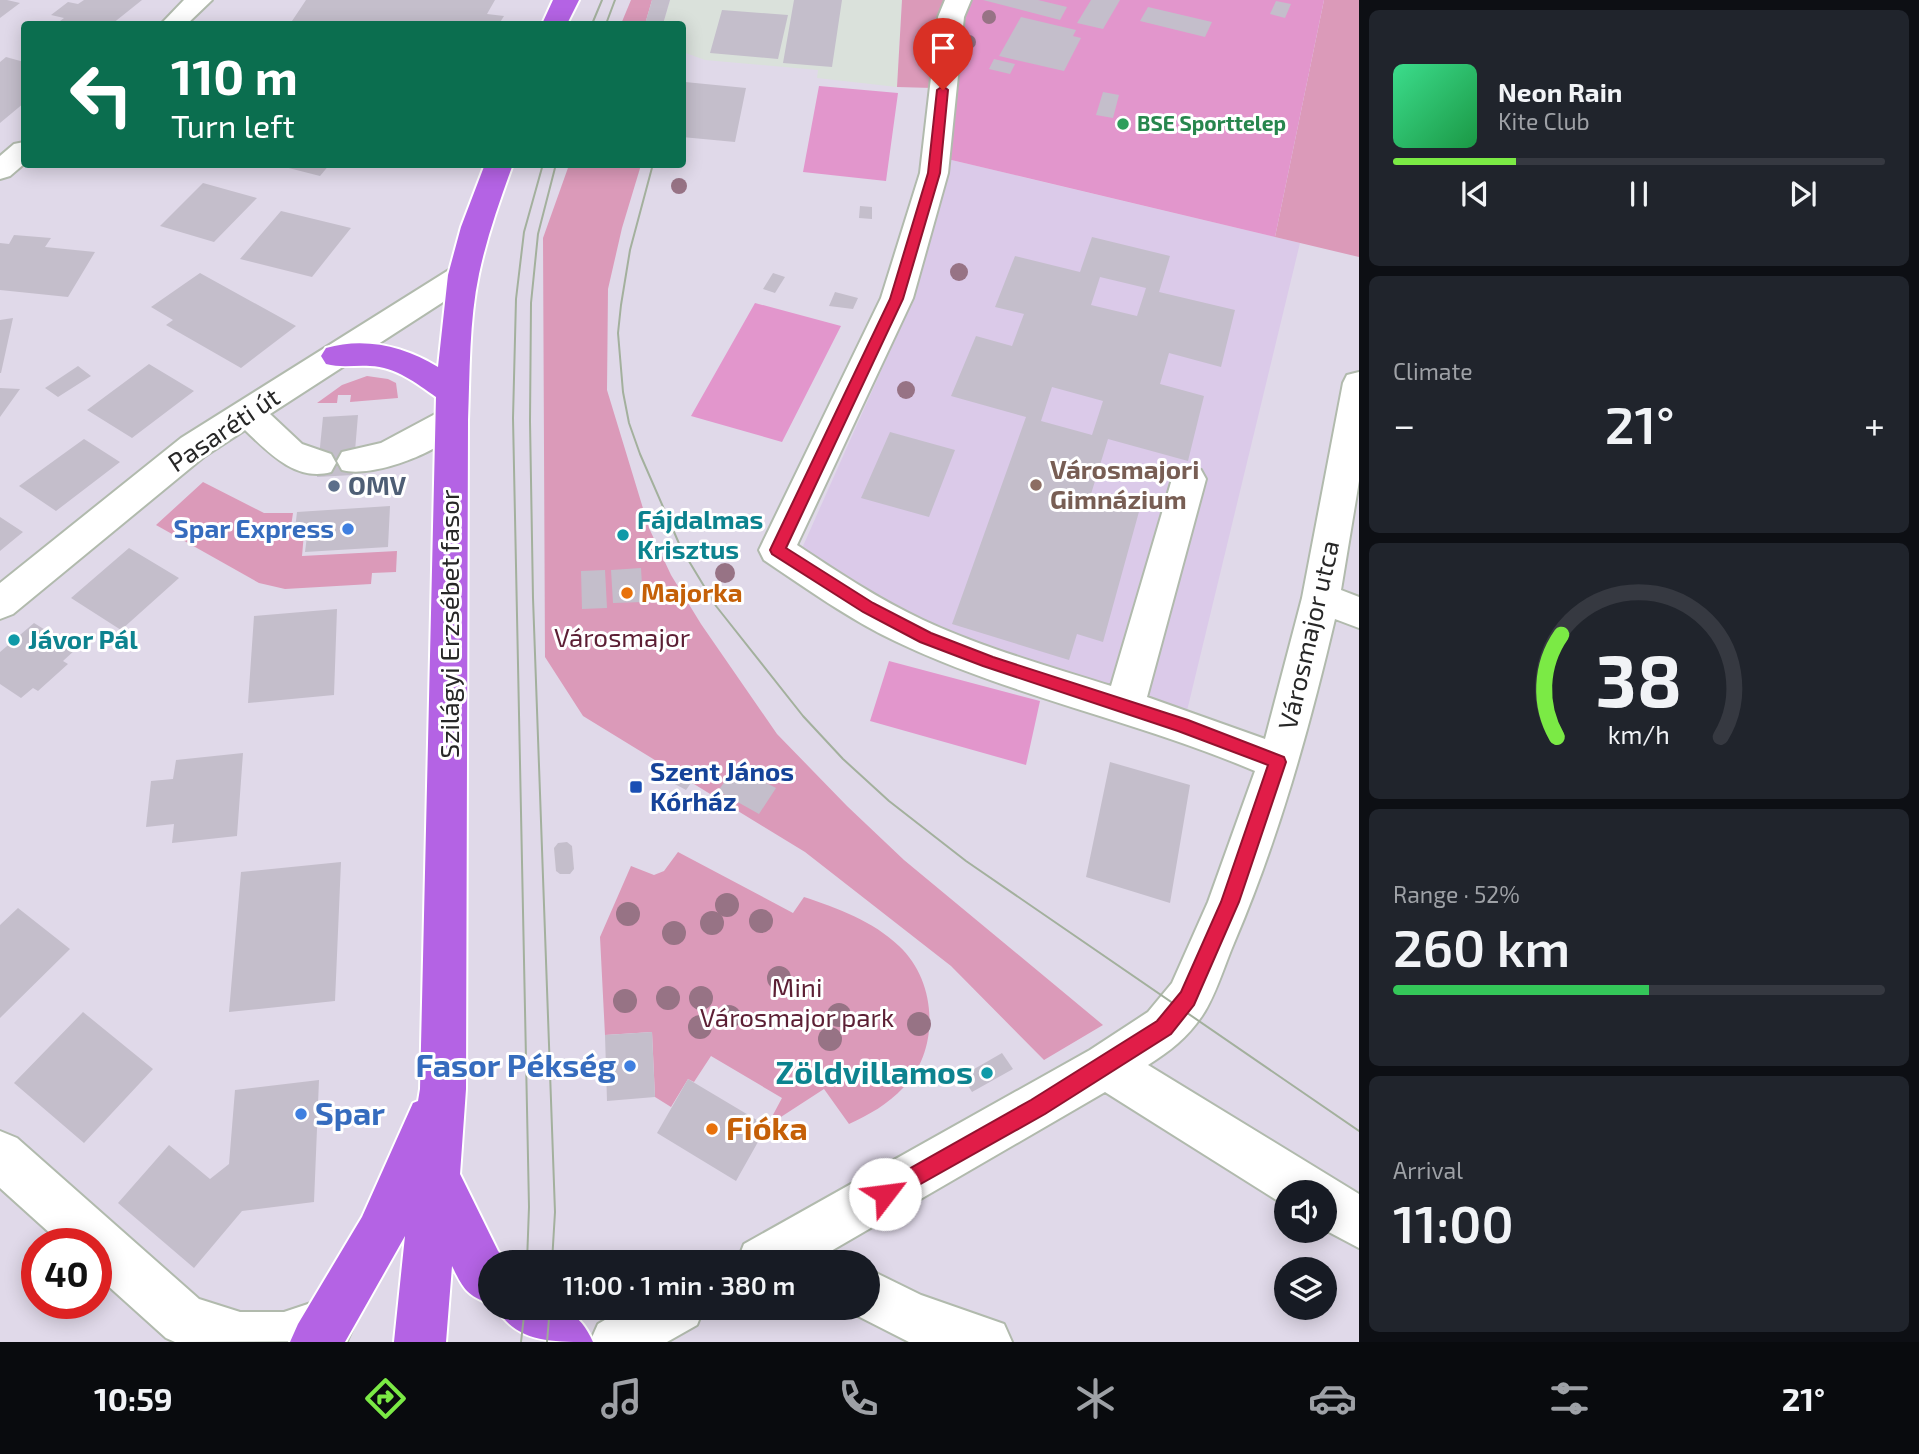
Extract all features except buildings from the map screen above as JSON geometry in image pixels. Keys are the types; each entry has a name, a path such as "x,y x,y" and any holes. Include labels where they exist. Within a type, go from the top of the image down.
{"main road":[{"path":"556,21 566,0"},
{"name":"Szilágyi Erzsébet fasor","path":"420,1342 443,1089 452,406 457,317 463,275 476,227 498,168"},
{"path":"337,356 388,355 409,363 452,406"},
{"name":"Szilágyi Erzsébet fasor","path":"322,1333 380,1235 443,1089"},
{"path":"435,1176 478,1265"},
{"path":"538,1320 567,1342"}],"street":[{"path":"176,21 200,0"},
{"path":"958,0 951,17 934,173 897,299 777,550 868,608 925,638 988,662 1125,706 1278,762"},
{"path":"0,170 21,152"},
{"name":"Pasaréti út","path":"0,604 193,447 463,275"},
{"name":"Városmajor utca","path":"816,1249 1164,1028 1188,998 1230,902 1278,762 1321,598 1359,383"},
{"path":"354,461 373,460 408,446 452,406"},
{"path":"247,412 290,453 318,463"},
{"path":"1125,706 1189,479"},
{"path":"1321,598 1359,613"},
{"path":"1106,1066 1290,1180"},
{"path":"0,1155 184,1320 240,1338 284,1338 322,1333"},
{"path":"1337,1209 1359,1223"},
{"path":"880,1300 911,1317 986,1342"},
{"path":"615,1342 655,1320"}],"shaded area":[{"path":"670,0 902,0 897,87 817,78 818,70 705,60 686,53 686,21 664,21"},
{"name":"BSE Sporttelep","path":"947,0 1324,0 1275,237 943,158"},
{"path":"819,86 898,93 886,181 803,172"},
{"name":"Városmajori Gimnázium","path":"943,158 1300,243 1185,719 923,626 799,555 905,317"},
{"path":"755,303 841,326 782,442 691,416"},
{"path":"889,661 1040,701 1026,765 870,721"}],"green space":[{"path":"631,0 652,0 646,21 622,21"},
{"path":"902,0 947,0 933,88 897,87"},
{"path":"1324,0 1359,0 1359,257 1275,237"},
{"name":"Városmajor","path":"568,168 640,168 622,228 608,289 607,390 649,528 671,575 701,624 777,734 904,860 1103,1025 1044,1060 951,966 805,852 583,716 545,657 543,238"},
{"path":"367,376 396,383 398,398 350,402 351,395 338,395 337,403 317,403 342,385"},
{"path":"203,482 264,513 293,513 290,533 304,533 302,556 397,551 396,572 372,573 371,584 285,589 259,583 156,525"},
{"name":"Mini Városmajor park","path":"678,852 793,913 804,897 866,922 899,946 912,961 921,978 930,1017 923,1055 915,1073 897,1094 878,1109 849,1124 824,1089 767,1126 782,1098 711,1056 694,1082 688,1079 671,1107 655,1097 652,1032 605,1035 600,937 631,866 654,875 664,871"}],"tram line":[{"path":"593,21 602,0"},
{"path":"607,21 615,0"},
{"path":"527,1250 529,1207 513,418 516,299 524,232 542,168"},
{"path":"553,1250 555,1212 533,598 530,421 531,303 538,234 555,168"},
{"path":"652,168 630,250 621,305 618,333 623,392 629,423 640,454 681,548 716,606 803,716 843,759 889,801 966,861 1359,1131"},
{"path":"521,1342 524,1320"},
{"path":"547,1342 549,1320"}],"place":[{"name":"BSE Sporttelep","path":"1123,124"},
{"name":"Városmajori Gimnázium","path":"1036,485"},
{"name":"OMV","path":"334,486"},
{"name":"Spar Express","path":"348,529"},
{"name":"Fájdalmas Krisztus","path":"623,535"},
{"name":"Majorka","path":"627,593"},
{"name":"Jávor Pál","path":"14,640"},
{"name":"Szent János Kórház","path":"636,787"},
{"name":"Fasor Pékség","path":"630,1066"},
{"name":"Zöldvillamos","path":"987,1073"},
{"name":"Spar","path":"301,1114"},
{"name":"Fióka","path":"712,1129"}],"route":[{"path":"885,1194 1038,1107 1164,1028 1188,998 1200,972 1230,902 1278,762 1182,725 988,662 925,638 868,608 777,550 897,299 929,198 943,90"}]}
